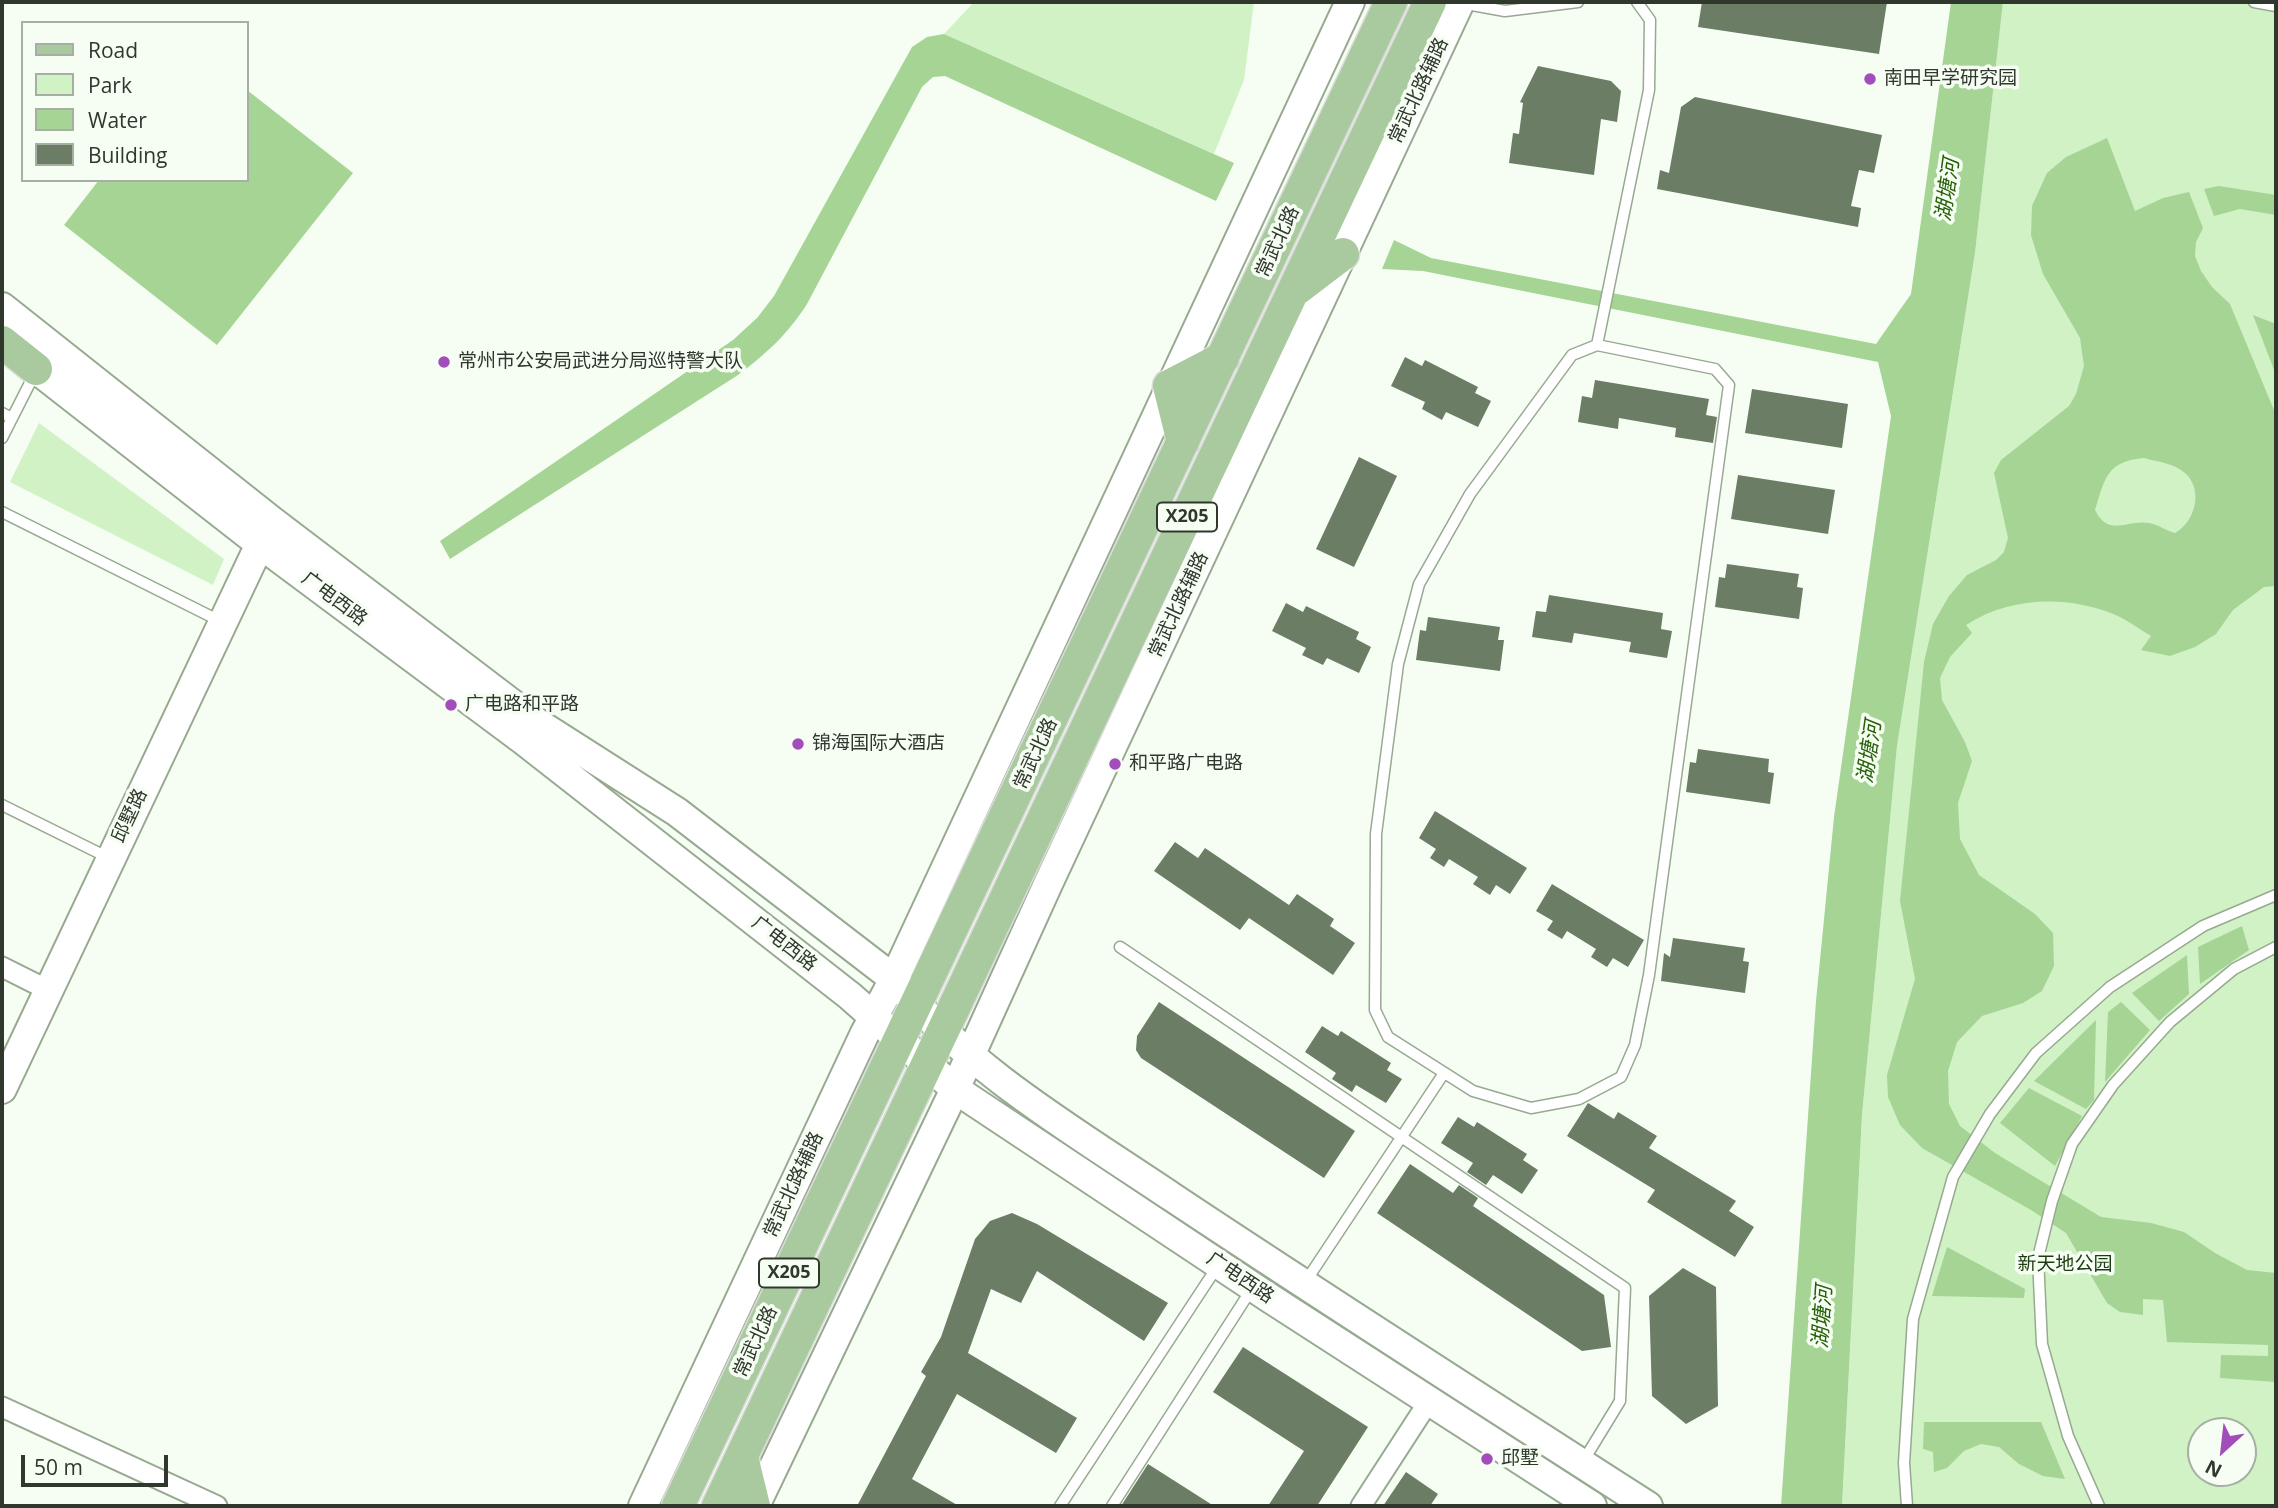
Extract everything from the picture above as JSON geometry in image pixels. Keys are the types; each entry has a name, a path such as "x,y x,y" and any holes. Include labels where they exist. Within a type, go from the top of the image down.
{"main road":[{"path":"894,979 1350,2"},
{"name":"常武北路","path":"678,1506 1391,2"},
{"name":"常武北路","path":"718,1506 1293,292 1450,2"},
{"name":"常武北路辅路","path":"955,1089 1343,254 1450,2"},
{"path":"1293,292 1343,254"},
{"name":"广电西路","path":"2,307 271,521 536,722 677,812 894,979 916,1007 943,1033 1003,1083 1304,1285 1648,1506"},
{"name":"广电西路","path":"2,342 260,544 523,740 875,1016 955,1089 1253,1287 1592,1506"},
{"path":"1169,386 1223,358"},
{"path":"1169,386 1183,442"},
{"name":"邱墅路","path":"2,1089 260,544"},
{"name":"常武北路辅路","path":"643,1506 894,979"},
{"path":"755,1506 955,1089"},
{"path":"742,1457 755,1506"}],"street":[{"path":"2,967 48,990"},
{"path":"1361,1506 1429,1401"},
{"path":"2,1407 217,1506"}],"lane":[{"path":"1450,2 1505,11 1578,2"},
{"path":"1597,345 1649,90 1650,20 1637,2"},
{"path":"2254,2 2276,6"},
{"path":"1597,345 1715,369 1729,385 1649,975 1635,1045 1621,1077 1579,1099 1531,1108 1473,1091 1388,1037 1375,1010 1376,834 1398,664 1419,584 1470,494 1572,355 1597,345"},
{"path":"2,438 36,369"},
{"path":"2,413 12,418"},
{"path":"2,512 223,622"},
{"path":"2,805 110,859"},
{"path":"1907,1506 1905,1451 1913,1319 1953,1177 1990,1114 2036,1053 2110,987 2203,926 2276,895"},
{"path":"1120,947 1625,1289 1620,1401 1582,1464"},
{"path":"2099,1506 2068,1436 2042,1344 2038,1258 2052,1201 2072,1144 2113,1085 2170,1022 2234,969 2276,947"},
{"path":"1304,1285 1444,1073"},
{"path":"1060,1506 1219,1264"},
{"path":"1112,1506 1253,1287"}],"green space":[{"path":"974,2 1254,2 1244,80 1214,154 944,34"},
{"name":"新天地公园","path":"2003,2 2276,2 2276,1506 1842,1506 1862,1115 1897,746 1975,253"},
{"path":"39,423 224,559 213,585 10,482"}],"water":[{"name":"湖塘河","path":"1951,2 2003,2 1975,253 1897,746 1862,1115 1842,1506 1781,1506 1816,1001 1834,817 1891,416 1878,362 1423,271 1382,269 1394,240 1431,258 1876,344 1911,294"},
{"path":"944,34 1234,163 1216,201 945,76 933,77 922,87 807,304 776,343 738,375 450,559 440,541 733,340 757,318 774,296 912,47 927,37"},
{"path":"248,91 353,173 217,345 64,225 97,182 248,182"},
{"path":"2107,138 2135,211 2163,198 2189,192 2203,228 2196,242 2195,256 2212,287 2230,304 2276,415 2276,586 2264,587 2233,610 2216,634 2195,647 2170,656 2141,650 2151,636 2123,619 2076,604 2019,604 2000,609 1966,625 1972,633 1950,657 1940,678 1942,700 1965,742 1972,761 1958,803 1960,839 1979,875 2035,914 2053,933 2054,966 2042,991 2023,1003 1982,1016 1957,1042 1948,1071 1949,1104 1960,1126 1995,1153 2101,1217 2151,1223 2184,1232 2247,1270 2276,1273 2276,1382 2220,1378 2221,1355 2268,1356 2268,1345 2167,1342 2163,1300 2143,1299 2143,1315 2120,1312 2107,1303 2066,1233 1922,1148 1900,1125 1888,1097 1887,1075 1915,979 1900,901 1924,662 1933,624 1949,596 1967,575 1996,560 2004,552 2008,538 1994,473 2001,460 2069,406 2076,394 2084,366 2080,338 2043,274 2031,235 2032,206 2047,173 2066,157","holes":["2144,458 2171,465 2191,480 2195,505 2188,521 2175,533 2149,523 2112,525 2100,518 2095,510 2109,473 2122,463"]},
{"path":"2219,186 2276,195 2276,215 2240,209 2214,216 2204,189"},
{"path":"2253,315 2276,324 2276,375"},
{"path":"2242,926 2249,950 2200,984 2198,947"},
{"path":"2187,955 2189,994 2159,1021 2132,993"},
{"path":"2121,1002 2150,1030 2105,1082 2108,1012"},
{"path":"2096,1020 2094,1100 2086,1109 2034,1081"},
{"path":"2029,1088 2082,1116 2055,1166 2000,1123"},
{"path":"1947,1247 2025,1289 2024,1298 1932,1296"},
{"path":"1924,1422 2041,1422 2065,1479 2043,1476 2019,1464 1999,1447 1981,1444 1964,1451 1947,1468 1934,1472 1933,1452 1923,1449"}],"building":[{"path":"1702,2 1887,2 1879,54 1698,27"},
{"path":"1538,66 1611,81 1621,91 1617,122 1601,119 1594,175 1509,163 1513,133 1519,134 1523,103 1520,102"},
{"path":"1695,97 1882,135 1874,173 1859,170 1851,206 1861,208 1858,227 1657,189 1660,170 1669,173 1681,107"},
{"path":"1405,357 1422,366 1425,360 1478,387 1475,393 1491,401 1478,427 1446,412 1442,420 1422,409 1425,402 1391,386"},
{"path":"1595,380 1709,399 1706,415 1717,417 1713,443 1675,437 1676,428 1619,418 1618,429 1578,422 1582,396 1592,398"},
{"path":"1752,389 1848,404 1842,448 1745,433"},
{"path":"1359,457 1397,476 1354,567 1316,549"},
{"path":"1738,475 1835,490 1828,534 1731,519"},
{"path":"1727,564 1799,574 1797,587 1803,588 1799,619 1715,607 1719,577 1725,578"},
{"path":"1549,595 1663,613 1661,629 1672,631 1667,658 1629,652 1631,642 1574,633 1572,643 1532,637 1536,611 1546,612"},
{"path":"1286,603 1303,612 1306,606 1359,632 1356,639 1371,647 1359,673 1327,658 1323,665 1302,655 1306,648 1272,631"},
{"path":"1428,617 1500,627 1498,640 1504,640 1500,671 1416,660 1420,630 1426,631"},
{"path":"1698,749 1769,759 1768,772 1774,773 1770,804 1686,792 1690,762 1696,763"},
{"path":"1435,811 1527,868 1510,894 1496,885 1490,895 1473,884 1478,877 1449,859 1444,867 1430,858 1436,849 1419,838"},
{"path":"1175,842 1198,858 1205,848 1289,905 1297,894 1334,919 1330,926 1355,943 1333,975 1249,918 1240,930 1154,871"},
{"path":"1552,884 1644,940 1628,967 1613,958 1607,967 1591,957 1596,949 1567,931 1562,939 1547,930 1553,921 1536,911"},
{"path":"1673,938 1745,948 1743,961 1749,962 1745,993 1661,981 1664,953 1670,957"},
{"path":"1159,1002 1355,1131 1324,1178 1141,1058 1136,1050 1137,1036"},
{"path":"1322,1026 1338,1036 1341,1031 1391,1063 1387,1070 1402,1079 1386,1103 1356,1085 1352,1092 1332,1079 1336,1073 1305,1052"},
{"path":"1588,1103 1614,1119 1618,1112 1657,1136 1649,1148 1736,1201 1729,1211 1754,1227 1735,1257 1647,1202 1655,1190 1567,1136"},
{"path":"1458,1117 1474,1127 1477,1122 1527,1154 1523,1160 1538,1170 1522,1194 1493,1175 1486,1185 1467,1172 1473,1163 1441,1143"},
{"path":"1410,1164 1453,1193 1459,1185 1478,1198 1473,1206 1604,1295 1611,1347 1582,1351 1377,1213"},
{"path":"1012,1213 1037,1224 1168,1303 1144,1341 1037,1271 1021,1303 991,1289 968,1353 1077,1418 1056,1453 957,1394 912,1479 959,1506 857,1506 926,1376 921,1372 941,1337 975,1239 990,1221"},
{"path":"1683,1268 1716,1287 1718,1406 1686,1424 1652,1396 1649,1296"},
{"path":"1243,1347 1368,1427 1317,1506 1268,1506 1304,1451 1213,1392"},
{"path":"1148,1464 1214,1506 1121,1506"},
{"path":"1406,1472 1438,1494 1430,1506 1383,1506"}],"place":[{"name":"南田早学研究园","path":"1870,79"},
{"name":"常州市公安局武进分局巡特警大队","path":"444,362"},
{"name":"广电路和平路","path":"451,705"},
{"name":"锦海国际大酒店","path":"798,744"},
{"name":"和平路广电路","path":"1115,764"},
{"name":"邱墅","path":"1487,1459"}]}
